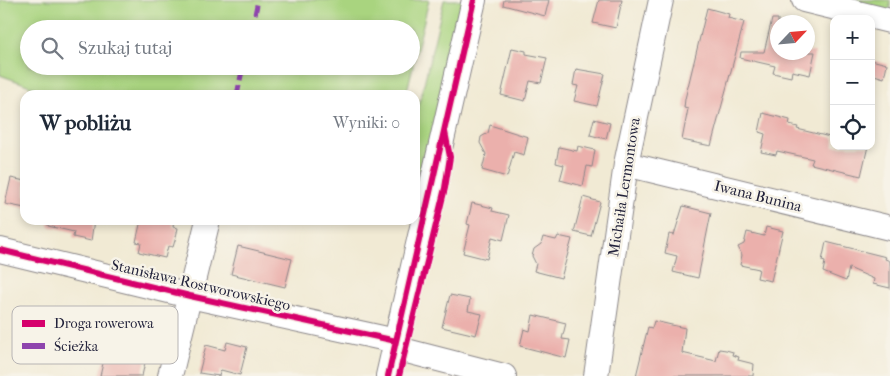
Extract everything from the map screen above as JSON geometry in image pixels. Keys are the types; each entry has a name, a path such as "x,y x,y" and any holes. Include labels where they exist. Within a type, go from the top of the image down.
{"street":[{"path":"388,376 474,0"},
{"name":"Michaiła Lermontowa","path":"596,376 626,164 661,0"},
{"path":"804,0 890,21"},
{"name":"Iwana Bunina","path":"626,164 890,228"},
{"path":"178,344 207,225"},
{"name":"Stanisława Rostworowskiego","path":"0,250 396,344 504,376"}],"green space":[{"path":"0,0 429,0 420,37 420,20 20,20 20,75 411,75 407,90 41,90 0,75"},
{"path":"444,0 466,0 426,172 420,170 420,100"},
{"path":"827,0 890,0 890,15"}],"building":[{"path":"504,0 549,0 545,16 503,5"},
{"path":"599,0 622,0 616,28 593,23"},
{"path":"707,8 729,14 728,18 744,22 711,146 682,140 688,109 684,108 685,99"},
{"path":"770,27 770,60 813,60 810,75 792,71 791,77 773,73 775,66 740,58 741,52 764,52"},
{"path":"512,48 526,51 526,54 547,58 541,83 530,81 525,101 501,95"},
{"path":"875,61 887,64 884,78 875,75"},
{"path":"576,69 605,74 597,106 574,101 578,86 573,85"},
{"path":"763,113 790,120 789,125 798,127 797,129 830,137 830,150 867,150 861,176 811,164 813,159 777,151 776,155 761,152 765,134 759,132"},
{"path":"594,119 610,123 606,139 590,135"},
{"path":"490,125 528,137 524,155 514,152 507,177 482,170 486,154 480,143 481,137 488,133"},
{"path":"578,146 595,150 592,167 587,166 583,186 560,180 564,165 556,163 559,147 577,151"},
{"path":"11,178 20,180 20,207 5,204"},
{"path":"583,197 600,202 591,236 574,232"},
{"path":"472,203 493,208 492,211 509,215 503,240 492,237 487,259 463,253 470,225 467,224"},
{"path":"683,206 711,213 698,278 673,272 677,256 665,253 669,234 674,235"},
{"path":"93,225 91,241 73,237 74,232 48,226"},
{"path":"140,225 173,225 173,227 178,228 173,247 168,246 165,258 139,252 141,243 136,242"},
{"path":"766,227 783,231 771,281 757,278 759,269 740,265 742,255 738,247 744,244 747,232 764,236"},
{"path":"558,236 572,239 561,278 534,271 536,264 532,256 534,249 541,244 543,237 556,240"},
{"path":"826,242 886,257 885,259 890,261 890,288 873,284 874,279 849,268 846,281 823,272 825,262 822,261"},
{"path":"238,246 292,259 285,287 231,274"},
{"path":"450,295 470,299 468,311 482,314 476,335 442,327"},
{"path":"533,315 566,323 562,339 570,340 566,358 520,346 524,329 530,331"},
{"path":"654,321 685,328 682,353 716,361 719,349 733,352 732,355 739,357 738,360 754,364 753,376 636,376 648,327 652,328"},
{"path":"227,342 247,347 240,375 221,370 219,376 199,373 206,345 225,350"},
{"path":"103,364 145,364 142,376 100,376"}],"marked path":[{"path":"254,20 258,0"},
{"path":"238,90 241,75"}],"cycle path":[{"path":"388,376 474,0"},
{"path":"399,376 445,188 450,157 445,132"},
{"path":"0,250 190,296 396,341"}]}
